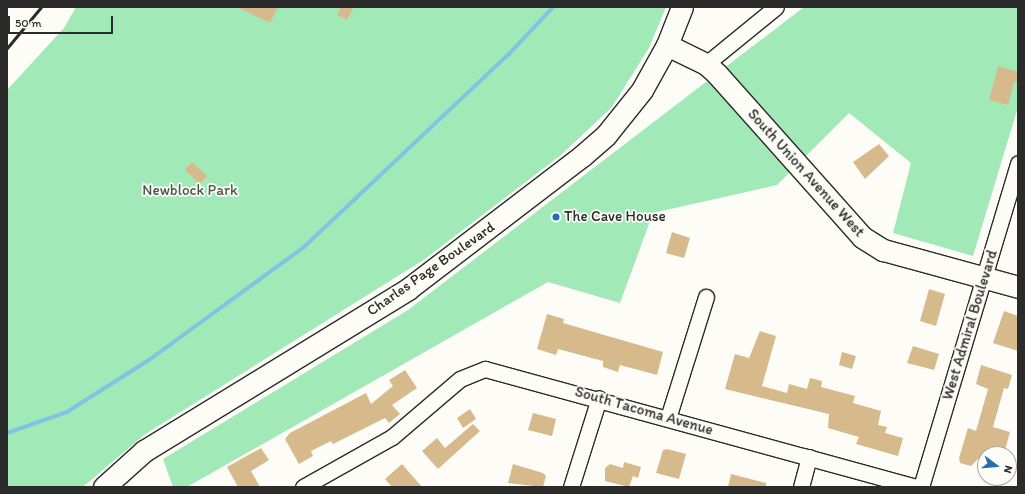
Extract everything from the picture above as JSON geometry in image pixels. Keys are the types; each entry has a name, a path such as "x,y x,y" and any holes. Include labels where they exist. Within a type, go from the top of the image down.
{"main road":[{"name":"Charles Page Boulevard","path":"104,487 144,451 408,289 543,187 602,139 624,115 666,45 682,7"},
{"name":"South Union Avenue West","path":"666,45 706,64 862,237 883,250 1018,287"}],"street":[{"path":"706,64 776,7"},
{"name":"West Admiral Boulevard","path":"921,487 985,278 1018,163"},
{"path":"668,418 706,297"},
{"name":"South Tacoma Avenue","path":"303,487 392,437 455,382 478,369 494,369 915,487"},
{"path":"571,487 598,398"},
{"path":"801,487 809,457"}],"green space":[{"name":"Newblock Park","path":"76,7 666,7 649,48 612,107 561,155 425,259 144,435 83,487 7,487 7,90 64,28"},
{"path":"804,7 1018,7 1018,107 973,256 893,233 911,163 849,113 777,185 653,213 620,303 548,282 187,487 173,487 163,459 408,310"}],"building":[{"path":"237,7 278,7 270,23"},
{"path":"341,7 354,7 347,20 337,15"},
{"path":"998,66 1018,72 1018,82 1014,82 1008,105 989,100"},
{"path":"879,144 889,156 865,179 853,162"},
{"path":"192,162 207,176 200,184 185,170"},
{"path":"672,232 690,238 684,258 666,253"},
{"path":"929,289 945,294 936,326 920,321"},
{"path":"1004,311 1018,316 1018,351 993,343"},
{"path":"547,314 564,319 563,323 663,352 657,375 620,365 618,372 603,367 603,361 558,349 556,355 537,349"},
{"path":"760,331 776,336 762,386 787,393 789,384 807,389 810,378 822,381 821,387 855,396 853,403 881,411 878,425 887,427 885,433 903,438 898,456 856,444 859,437 828,428 829,414 725,389 735,354 749,358"},
{"path":"913,346 939,354 934,370 907,363"},
{"path":"842,352 856,356 852,369 839,365"},
{"path":"981,365 1012,375 1008,389 1004,388 993,427 1010,432 1006,446 977,446 977,460 971,466 960,463 959,458 968,428 976,431 988,389 976,384"},
{"path":"405,370 417,388 392,405 400,414 389,423 385,418 333,444 331,441 311,451 313,456 299,464 285,439 290,433 366,393 371,404 393,386 389,380"},
{"path":"470,409 476,419 463,428 457,418"},
{"path":"533,413 556,419 552,436 528,430"},
{"path":"473,424 480,431 438,469 422,451 437,438 445,448"},
{"path":"261,448 269,460 251,471 260,487 238,487 227,467"},
{"path":"667,449 686,454 679,479 656,473 663,450"},
{"path":"624,462 641,467 638,478 633,476 629,487 605,481 605,468 610,464 623,468"},
{"path":"402,464 422,487 392,487 385,479"},
{"path":"513,464 543,473 546,476 543,487 508,483"},
{"path":"731,474 766,483 766,487 728,487"}],"waterway":[{"path":"7,433 67,412 149,360 304,247 509,54 553,7"}],"railway":[{"path":"7,48 41,7"}],"place":[{"name":"The Cave House","path":"556,217"}]}
